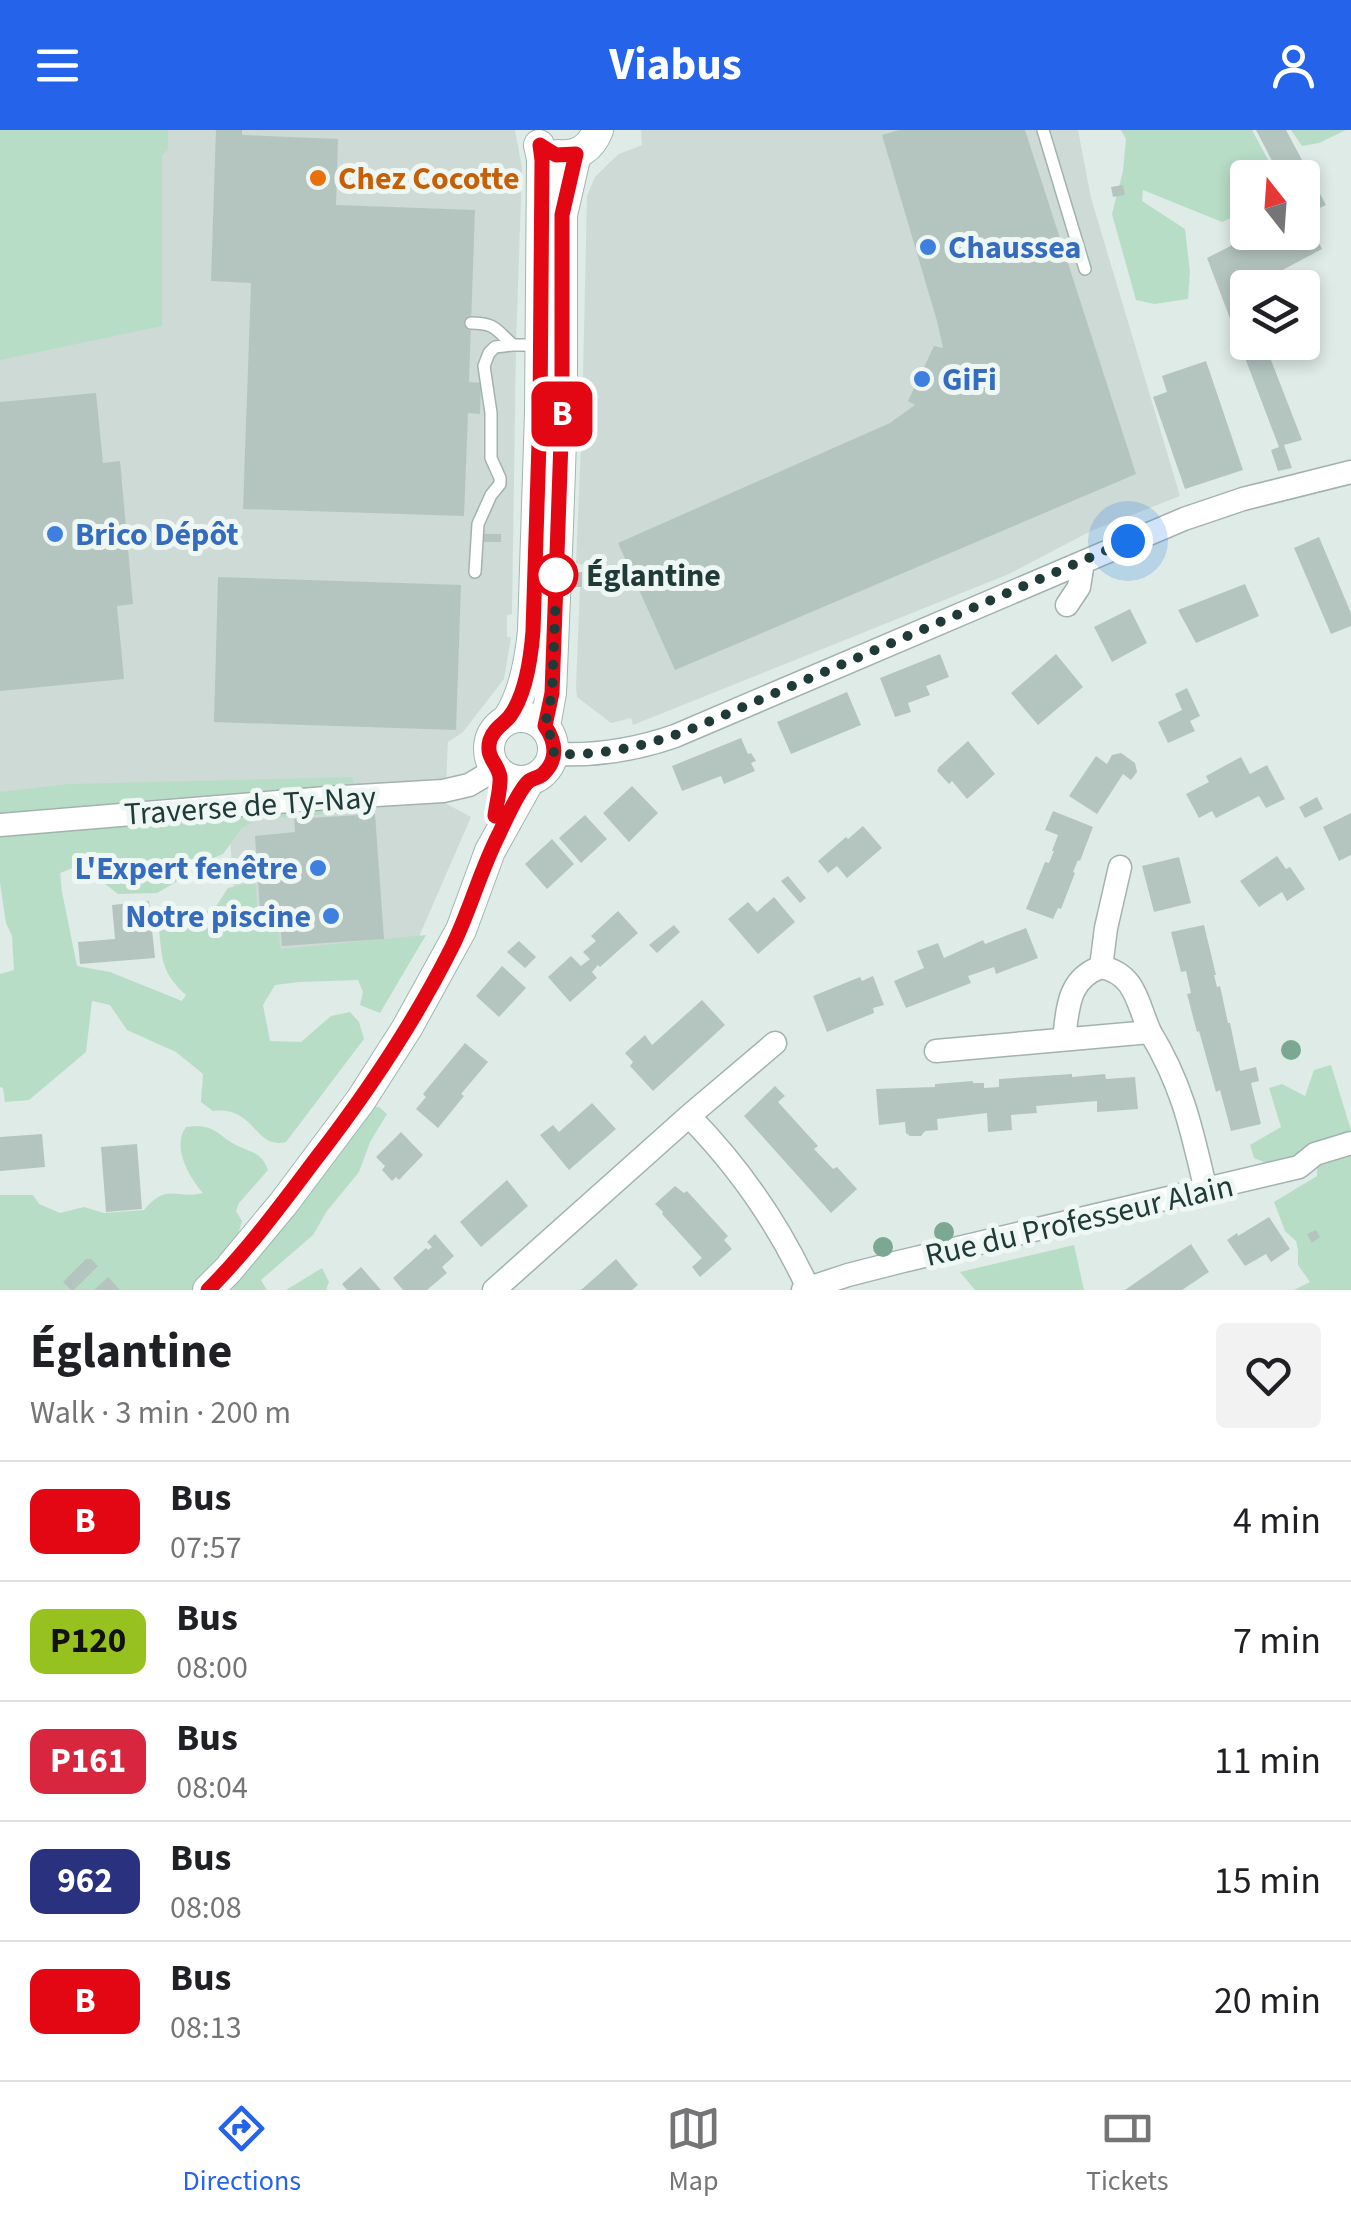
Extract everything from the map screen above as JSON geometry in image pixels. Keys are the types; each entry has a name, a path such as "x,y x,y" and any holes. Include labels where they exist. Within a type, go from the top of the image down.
{"main road":[{"path":"536,137 556,155 576,154 590,146 598,130"},
{"path":"536,137 542,160 527,345 532,646 518,700 489,744 490,756 508,775 543,774 548,768 559,507 562,215 576,154"},
{"path":"508,720 528,718 549,740"},
{"path":"208,1290 283,1204 393,1051 455,940 490,850 508,775"}],"street":[{"path":"549,740 602,754 664,740 1148,533 1215,508 1351,472"},
{"path":"1067,605 1079,587 1083,562"},
{"name":"Traverse de Ty-Nay","path":"0,824 443,791 508,775"},
{"path":"1101,966 1120,867"},
{"path":"1064,1038 1068,1006 1078,981 1101,966 1124,976 1184,1102 1206,1191"},
{"path":"936,1051 1150,1032"},
{"path":"494,1290 775,1043"},
{"path":"688,1116 737,1172 790,1251 806,1289"},
{"name":"Rue du Professeur Alain","path":"806,1289 900,1262 1299,1167 1315,1154 1351,1143"}],"lane":[{"path":"1043,130 1085,269"},
{"path":"471,323 490,324 527,345"},
{"path":"476,572 478,524 500,484 490,458 491,414 484,366 488,353 495,348 527,345"}],"shaded area":[{"path":"0,130 515,130 522,168 512,614 507,615 507,637 511,637 504,679 463,732 448,742 446,783 0,817"},
{"path":"641,130 1078,130 1091,198 1180,496 1091,531 1009,574 633,725 631,718 611,723 577,697 576,685 584,565 576,563 587,196 595,177 609,163 619,154 642,145"},
{"path":"445,803 471,817 407,964 241,975 228,815"}],"green space":[{"path":"0,130 168,130 168,150 162,155 162,326 0,360"},
{"path":"1121,130 1252,130 1268,160 1230,160 1230,218 1222,222 1143,190 1142,201 1185,229 1190,272 1188,299 1154,304 1136,300 1112,214 1126,139"},
{"path":"1291,130 1346,130 1302,146"},
{"path":"352,777 354,785 372,805 372,811 258,819 242,828 223,854 196,865 157,893 118,894 91,873 75,867 60,873 77,966 110,972 182,1001 186,995 165,966 159,929 215,908 228,888 256,881 257,912 276,911 281,949 426,935 380,1013 360,1005 363,992 358,980 275,985 263,1005 270,1041 301,1042 331,1016 350,1012 359,1022 364,1039 286,1142 267,1140 238,1115 213,1111 201,1102 203,1074 176,1052 127,1030 110,1005 92,1001 86,1052 29,1100 5,1102 0,1087 0,974 14,970 12,936 0,883 0,792 70,784"},
{"path":"1331,1065 1351,1130 1351,1290 1294,1290 1310,1282 1298,1265 1296,1241 1285,1231 1274,1202 1317,1176 1318,1150 1269,1164 1254,1158 1250,1145 1281,1127 1269,1088 1282,1084 1305,1096 1314,1070"},
{"path":"370,1106 387,1114 370,1142 359,1172 313,1235 261,1280 267,1290 0,1290 0,1195 33,1195 39,1204 60,1213 84,1207 104,1213 144,1210 166,1194 203,1193 188,1171 180,1144 186,1127 204,1127 256,1154 268,1170 239,1203 236,1211 242,1221 237,1238"},
{"path":"1074,1245 1084,1290 975,1290 960,1272"},
{"path":"322,1268 329,1282 326,1290 286,1290"}],"building":[{"path":"216,130 242,130 242,135 338,139 336,205 475,210 469,382 481,383 480,414 468,413 464,516 243,509 251,283 211,281"},
{"path":"899,130 1025,130 1136,474 675,670 618,543 890,423 915,405 908,401 934,346 943,348 882,135"},
{"path":"1256,130 1286,130 1302,160 1272,160"},
{"path":"1123,185 1125,195 1113,197 1111,187"},
{"path":"1320,245 1322,249 1283,270 1230,270 1230,318 1207,258 1230,246 1230,250 1320,250"},
{"path":"1246,360 1271,360 1302,440 1284,445 1292,468 1278,471 1271,450 1279,447"},
{"path":"1206,361 1243,470 1185,489 1153,397 1167,392 1162,376"},
{"name":"Brico Dépôt","path":"96,393 103,463 120,461 133,604 117,606 124,679 0,691 0,402"},
{"path":"484,534 501,534 501,542 483,542"},
{"path":"1319,537 1351,613 1351,626 1331,634 1294,548"},
{"path":"575,572 582,572 582,587 575,587"},
{"path":"218,577 461,585 456,730 214,722"},
{"path":"1245,584 1259,616 1196,643 1178,610"},
{"path":"1130,609 1147,643 1112,662 1094,627"},
{"path":"940,654 949,677 926,686 930,695 908,703 911,712 895,717 880,678"},
{"path":"1056,654 1083,687 1038,725 1011,693"},
{"path":"1187,688 1200,716 1190,721 1195,731 1168,743 1158,722 1182,710 1175,694"},
{"path":"847,692 861,725 791,754 777,722"},
{"path":"741,738 756,761 751,763 755,771 724,784 721,776 682,791 672,766"},
{"path":"968,741 995,774 967,799 937,771"},
{"path":"1121,753 1135,763 1137,772 1131,780 1123,774 1097,814 1069,796 1096,756 1107,764 1112,755"},
{"path":"1241,757 1250,774 1267,765 1285,799 1266,808 1259,796 1216,818 1212,811 1199,818 1186,794 1209,782 1206,776"},
{"path":"632,786 658,813 629,842 603,813"},
{"path":"1317,797 1323,809 1305,818 1299,807"},
{"path":"1053,811 1093,827 1061,909 1053,919 1026,909 1045,862 1049,863 1054,851 1058,835 1045,830"},
{"path":"1351,813 1351,855 1339,861 1323,827"},
{"name":"L'Expert fenêtre","path":"375,814 384,939 282,946 279,908 260,910 255,836 295,832 294,819"},
{"path":"585,815 607,839 581,863 559,838"},
{"path":"863,826 882,848 847,878 837,866 828,873 818,861"},
{"path":"552,839 574,864 547,889 525,864"},
{"path":"1277,856 1305,889 1287,901 1282,892 1259,907 1240,881"},
{"path":"1179,857 1191,903 1154,912 1142,866"},
{"path":"788,876 806,898 800,903 781,881"},
{"path":"774,897 795,922 758,954 728,919 748,902 757,912"},
{"path":"149,901 155,958 80,964 78,942 115,939 112,905"},
{"path":"618,911 638,933 598,965 592,972 597,978 570,1002 548,977 571,956 581,966 590,959 583,952 596,941 591,936"},
{"path":"674,925 680,932 657,953 649,945"},
{"path":"1204,925 1240,1071 1256,1067 1259,1081 1251,1083 1261,1124 1231,1131 1197,1032 1187,994 1191,993 1186,971 1181,972 1171,932"},
{"path":"1026,928 1038,958 996,974 994,967 968,976 971,983 906,1008 894,981 924,968 917,951 938,943 944,958 983,940 985,944"},
{"path":"519,941 536,957 525,968 507,952"},
{"path":"502,966 526,988 499,1017 476,996"},
{"path":"873,976 884,1005 827,1032 813,996 860,977 862,981"},
{"path":"702,1000 725,1025 653,1091 630,1066 633,1062 625,1053 645,1035 652,1045"},
{"path":"465,1043 488,1062 438,1128 416,1109 426,1097 423,1094"},
{"path":"1105,1074 1106,1079 1135,1077 1138,1109 1097,1112 1097,1101 1036,1106 1037,1113 1011,1115 1012,1130 988,1132 987,1113 937,1119 938,1130 925,1131 921,1136 906,1133 905,1122 879,1125 876,1089 973,1081 984,1083 984,1088 999,1087 999,1079"},
{"path":"775,1086 785,1096 778,1102 818,1146 814,1149 857,1189 831,1213 744,1116"},
{"path":"592,1103 616,1129 569,1170 540,1135 553,1125 559,1132"},
{"path":"401,1132 423,1155 399,1180 396,1177 392,1181 376,1157"},
{"path":"42,1134 45,1167 0,1171 0,1137"},
{"path":"137,1144 142,1209 106,1212 101,1147"},
{"path":"507,1180 528,1206 481,1247 460,1222"},
{"path":"675,1186 687,1191 728,1236 724,1240 732,1249 700,1277 692,1267 702,1258 655,1204"},
{"path":"1269,1217 1290,1249 1271,1262 1266,1254 1245,1266 1227,1240"},
{"path":"1316,1230 1320,1237 1312,1243 1307,1234"},
{"path":"435,1234 454,1256 442,1267 447,1273 427,1290 403,1290 393,1278 432,1247 427,1242"},
{"path":"1191,1244 1209,1272 1182,1290 1125,1290"},
{"path":"86,1259 98,1266 71,1290 63,1282"},
{"path":"616,1259 638,1285 632,1290 581,1290"},
{"path":"361,1267 381,1290 347,1290 342,1284"},
{"path":"108,1277 120,1290 94,1290"}],"bus line":[{"name":"B","path":"208,1290 283,1204 361,1100 408,1028 450,952 490,850 529,781 543,774 554,754 553,740 545,726 552,693 562,412 562,215 576,154 556,155 540,145 540,412 533,631 518,700 489,744 490,759 500,774 495,816"}],"place":[{"name":"Chez Cocotte","path":"318,178"},
{"name":"Chaussea","path":"928,247"},
{"name":"GiFi","path":"922,379"},
{"name":"Brico Dépôt","path":"55,534"},
{"name":"Églantine","path":"556,575"},
{"name":"L'Expert fenêtre","path":"318,868"},
{"name":"Notre piscine","path":"331,916"}],"route":[{"path":"556,575 557,566 552,693 545,726 553,740 554,754 602,754 653,744 699,726 1128,541"}]}
